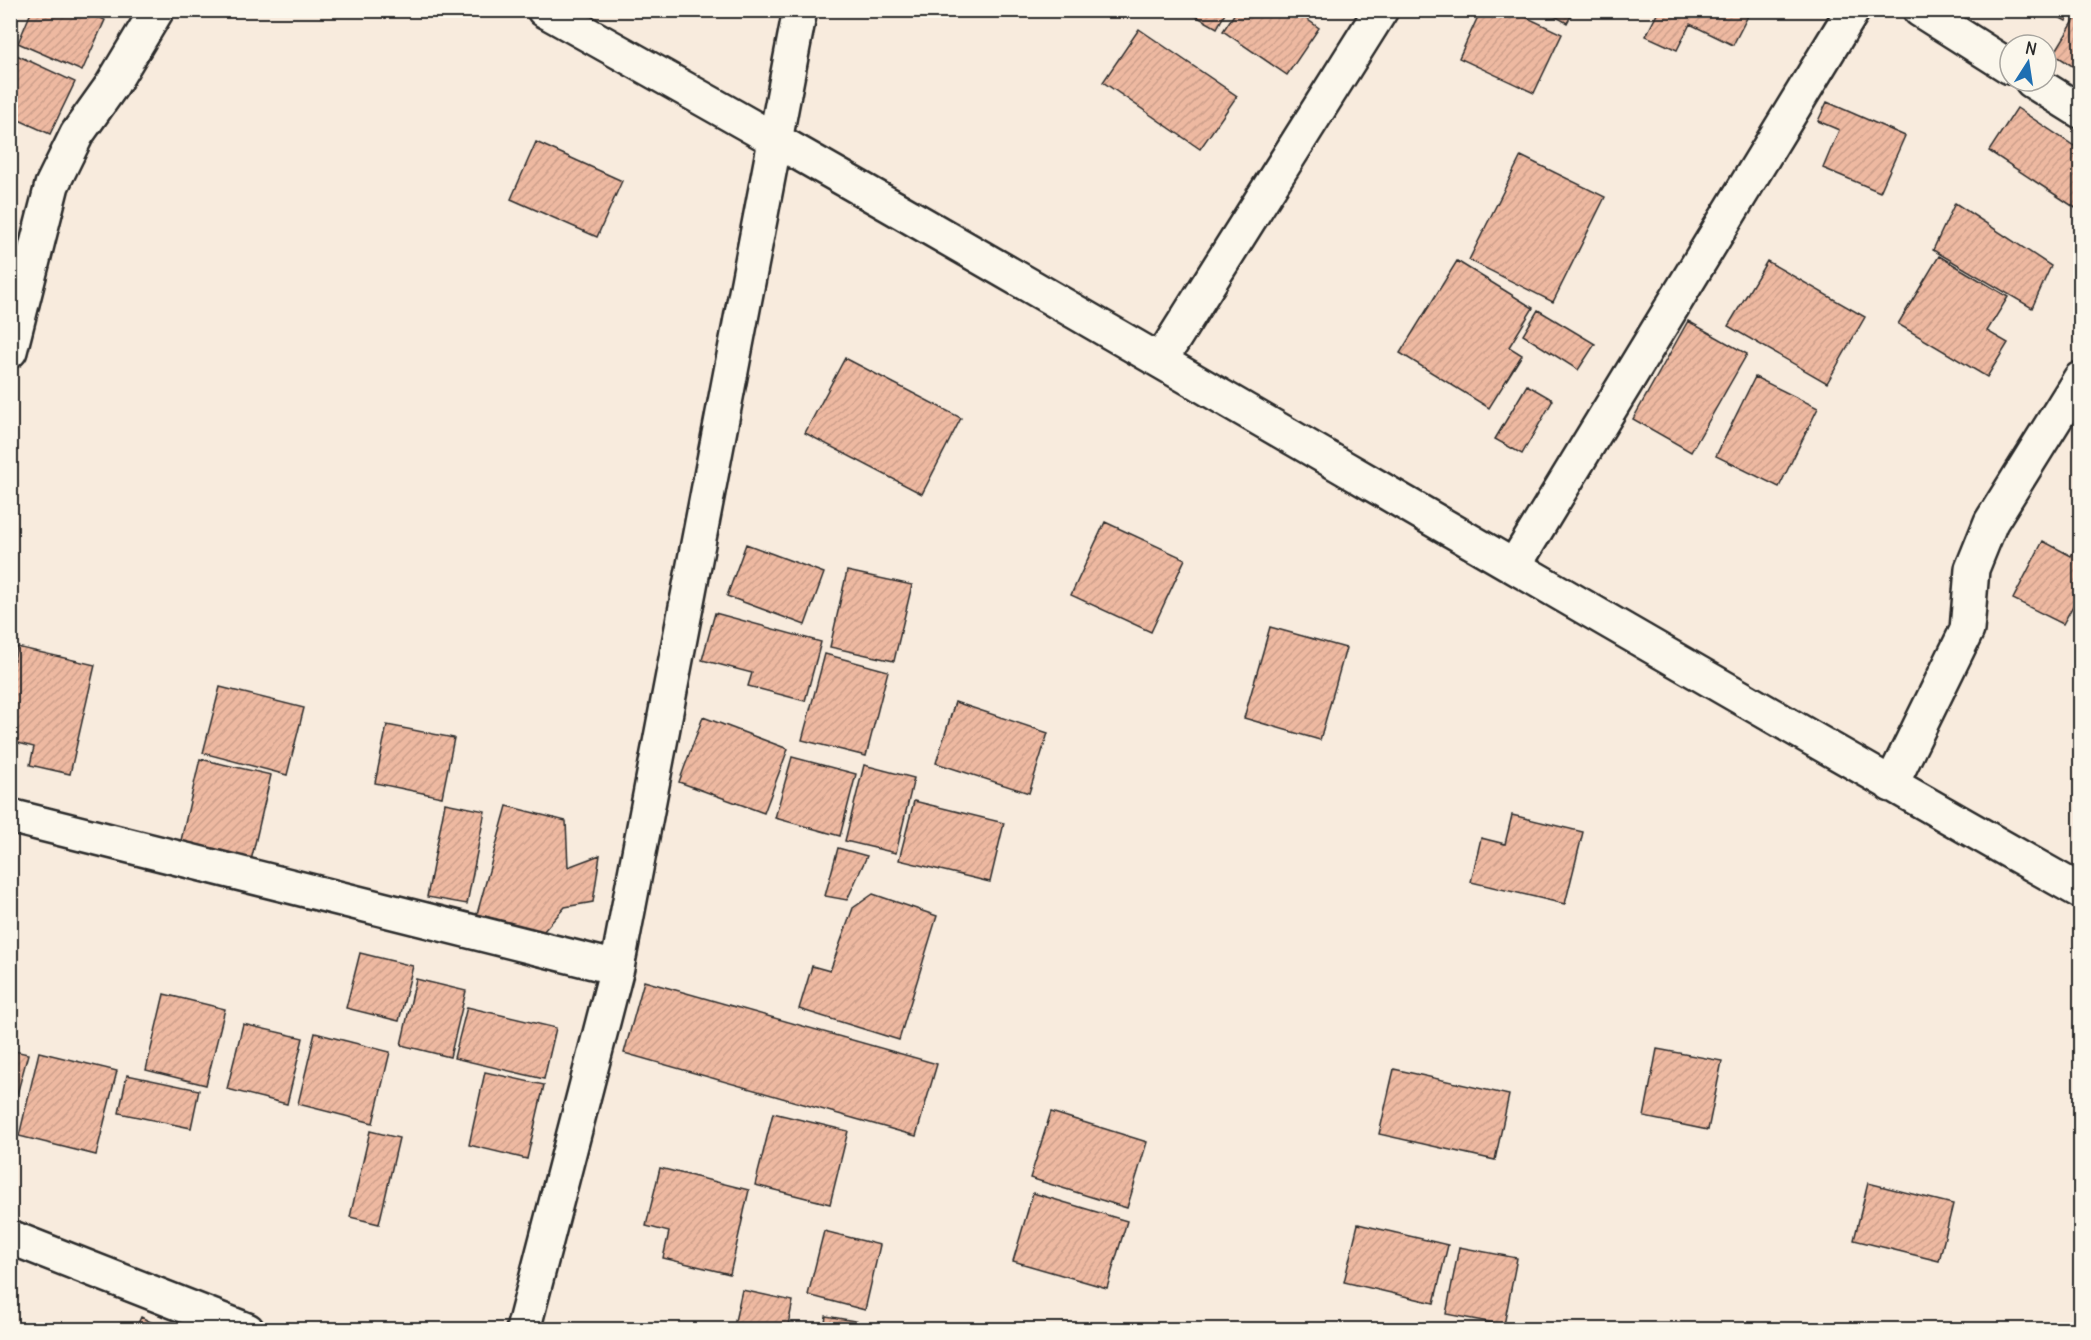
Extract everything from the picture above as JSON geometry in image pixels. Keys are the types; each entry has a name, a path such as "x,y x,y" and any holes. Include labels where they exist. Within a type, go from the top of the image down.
{"street":[{"path":"10,351 52,185 76,134 112,85 157,10"},
{"path":"544,10 775,139 1891,785 2080,891"},
{"path":"523,1329 617,968 800,10"},
{"path":"1160,361 1382,10"},
{"path":"1514,566 1853,10"},
{"path":"1920,10 1998,59"},
{"path":"2051,93 2080,111"},
{"path":"1891,785 1967,630 1972,569 1990,522 2080,380"},
{"path":"10,816 617,968"},
{"path":"10,1237 247,1329"}],"building":[{"path":"32,10 83,10 105,20 82,71 18,43"},
{"path":"1185,10 1227,10 1217,28"},
{"path":"1237,10 1294,10 1319,28 1287,75 1223,31"},
{"path":"1481,10 1511,10 1562,34 1534,93 1459,58"},
{"path":"1544,10 1574,10 1567,23"},
{"path":"1650,10 1751,10 1733,45 1690,24 1677,50 1646,36 1657,14"},
{"path":"2046,10 2072,10 2066,21"},
{"path":"2080,11 2080,71 2058,57 2058,47"},
{"path":"1139,29 1237,96 1200,149 1103,82"},
{"path":"10,52 75,82 50,134 10,116"},
{"path":"1827,102 1905,136 1880,192 1823,168 1839,130 1818,121"},
{"path":"2017,108 2080,150 2080,211 1989,151"},
{"path":"536,142 622,181 597,237 511,199"},
{"path":"1521,156 1605,197 1553,302 1469,260"},
{"path":"1955,203 2051,266 2032,308 1933,250"},
{"path":"1939,256 2008,297 1987,331 2008,343 1987,377 1898,324"},
{"path":"1457,261 1533,308 1509,347 1522,355 1489,408 1400,353"},
{"path":"1767,261 1865,317 1827,383 1728,326"},
{"path":"1538,310 1595,344 1578,370 1523,335"},
{"path":"1688,321 1747,354 1691,452 1633,419"},
{"path":"845,358 961,418 922,494 805,433"},
{"path":"1755,377 1818,408 1779,487 1716,456"},
{"path":"1527,385 1553,400 1522,454 1495,439"},
{"path":"1105,522 1185,559 1151,632 1071,595"},
{"path":"2080,538 2080,607 2074,604 2063,624 2013,599 2043,541 2071,556"},
{"path":"746,544 824,573 805,625 727,596"},
{"path":"847,571 912,585 894,661 830,647"},
{"path":"715,613 821,642 805,701 748,686 752,673 702,660"},
{"path":"1270,627 1346,648 1320,740 1244,718"},
{"path":"17,647 95,665 70,774 30,765 34,747 10,741 10,676"},
{"path":"825,654 888,671 866,756 802,740"},
{"path":"220,687 304,708 287,775 203,753"},
{"path":"955,702 1048,733 1029,793 936,763"},
{"path":"703,717 788,749 764,813 679,782"},
{"path":"387,725 454,738 442,797 375,783"},
{"path":"792,757 856,774 840,836 775,818"},
{"path":"200,759 271,775 250,865 179,849"},
{"path":"864,765 914,778 896,853 845,841"},
{"path":"914,801 1004,823 990,882 899,860"},
{"path":"445,803 485,811 467,904 427,897"},
{"path":"507,806 566,821 568,867 600,855 593,902 565,907 543,932 477,914"},
{"path":"1512,815 1583,832 1565,904 1471,882 1481,838 1505,844"},
{"path":"838,848 867,856 847,900 825,896"},
{"path":"873,894 937,916 899,1040 799,1009 812,966 830,971 853,908"},
{"path":"360,953 413,966 399,1021 346,1008"},
{"path":"416,979 466,991 450,1057 401,1045"},
{"path":"644,981 937,1064 916,1136 624,1053"},
{"path":"164,994 225,1009 206,1085 146,1070"},
{"path":"467,1007 556,1028 544,1079 454,1058"},
{"path":"243,1024 303,1038 287,1104 227,1089"},
{"path":"315,1033 390,1052 373,1123 298,1104"},
{"path":"1657,1049 1722,1061 1708,1130 1644,1117"},
{"path":"10,1050 28,1054 10,1120"},
{"path":"39,1052 117,1071 96,1155 19,1136"},
{"path":"1394,1069 1509,1095 1495,1160 1379,1134"},
{"path":"485,1072 544,1085 527,1159 469,1145"},
{"path":"127,1075 199,1090 191,1128 119,1113"},
{"path":"1051,1112 1147,1142 1127,1208 1030,1178"},
{"path":"773,1113 848,1131 830,1204 755,1185"},
{"path":"370,1131 399,1138 379,1224 350,1217"},
{"path":"660,1168 749,1190 730,1274 663,1258 669,1232 646,1226"},
{"path":"1868,1183 1953,1204 1939,1261 1854,1240"},
{"path":"1033,1193 1127,1221 1107,1288 1013,1261"},
{"path":"1358,1224 1448,1245 1434,1303 1344,1282"},
{"path":"824,1231 880,1245 865,1310 808,1295"},
{"path":"1459,1247 1517,1258 1504,1325 1446,1314"},
{"path":"742,1290 793,1301 787,1330 733,1330"},
{"path":"826,1316 884,1326 883,1330 824,1330"},
{"path":"141,1317 166,1330 135,1330"}]}
